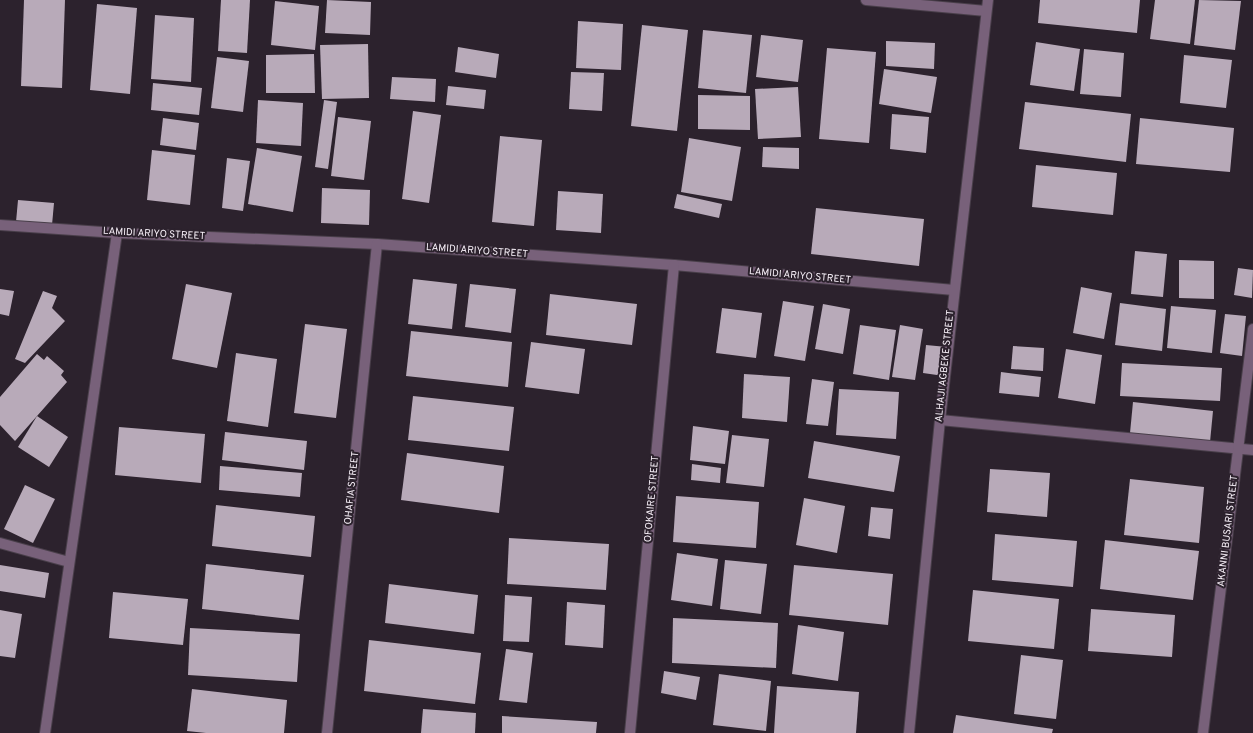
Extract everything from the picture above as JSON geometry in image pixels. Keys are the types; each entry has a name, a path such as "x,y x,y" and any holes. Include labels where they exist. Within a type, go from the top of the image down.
{"street":[{"path":"866,0 986,10"},
{"name":"ALHAJI AGBEKE STREET","path":"908,733 954,290 988,0"},
{"name":"LAMIDI ARIYO STREET","path":"0,225 117,233 377,244 674,265 954,290"},
{"path":"45,733 117,233"},
{"name":"OHAFIA STREET","path":"327,733 377,244"},
{"name":"OFOKAIRE STREET","path":"630,733 674,265"},
{"name":"AKANNI BUSARI STREET","path":"1203,733 1253,329"},
{"path":"940,420 1253,450"},
{"path":"0,543 69,562"}],"building":[{"path":"24,0 65,0 62,88 21,86"},
{"path":"221,0 250,0 247,53 218,51"},
{"path":"327,0 371,2 370,35 325,33"},
{"path":"1040,0 1140,0 1137,33 1038,23"},
{"path":"1155,0 1195,0 1190,44 1150,39"},
{"path":"1199,0 1241,1 1235,50 1194,45"},
{"path":"275,1 319,6 315,50 271,45"},
{"path":"97,4 137,8 130,94 90,90"},
{"path":"155,15 194,18 191,82 151,79"},
{"path":"578,21 623,24 621,70 576,68"},
{"path":"642,25 688,30 677,131 631,126"},
{"path":"703,30 752,35 746,93 698,88"},
{"path":"761,35 803,40 798,82 756,77"},
{"path":"886,41 935,43 934,69 886,66"},
{"path":"1036,42 1080,49 1074,91 1030,85"},
{"path":"368,44 369,98 322,99 320,45"},
{"path":"458,47 499,54 496,78 455,72"},
{"path":"827,48 876,52 869,143 819,139"},
{"path":"1084,49 1124,53 1121,97 1080,94"},
{"path":"314,54 315,93 266,93 266,55"},
{"path":"1184,55 1232,60 1226,108 1180,103"},
{"path":"217,57 249,61 243,112 211,108"},
{"path":"884,69 937,77 931,113 879,104"},
{"path":"571,72 604,73 602,111 569,109"},
{"path":"392,77 436,79 435,102 390,99"},
{"path":"153,83 202,88 199,115 151,110"},
{"path":"448,86 486,90 484,109 446,105"},
{"path":"798,87 801,137 758,139 755,89"},
{"path":"698,95 750,96 750,130 698,129"},
{"path":"258,100 303,103 301,146 256,143"},
{"path":"324,100 337,102 328,169 315,167"},
{"path":"1025,102 1131,114 1126,162 1019,149"},
{"path":"413,111 441,115 429,203 402,199"},
{"path":"892,114 929,117 926,153 890,149"},
{"path":"338,117 371,121 364,180 331,176"},
{"path":"163,118 199,123 196,150 160,145"},
{"path":"1140,118 1234,128 1230,172 1136,164"},
{"path":"500,136 542,140 534,226 492,222"},
{"path":"689,138 741,147 732,201 681,192"},
{"path":"763,147 799,148 799,169 762,167"},
{"path":"257,148 302,156 293,212 248,204"},
{"path":"152,150 195,155 190,205 147,200"},
{"path":"227,158 250,161 243,211 222,208"},
{"path":"1036,165 1117,173 1113,215 1032,207"},
{"path":"322,188 370,190 369,225 321,223"},
{"path":"558,191 603,194 601,233 556,230"},
{"path":"677,194 722,204 719,218 674,208"},
{"path":"18,200 54,203 52,225 16,222"},
{"path":"816,208 924,219 919,266 811,254"},
{"path":"1135,251 1167,254 1163,297 1131,294"},
{"path":"1179,260 1214,261 1214,299 1179,298"},
{"path":"1238,268 1253,270 1252,298 1234,295"},
{"path":"413,279 457,284 452,329 408,324"},
{"path":"186,284 232,293 217,368 172,359"},
{"path":"470,284 516,289 511,333 465,327"},
{"path":"1081,287 1112,293 1104,339 1073,333"},
{"path":"0,289 14,291 9,316 0,314"},
{"path":"43,291 57,296 52,308 65,321 25,363 15,359"},
{"path":"550,294 637,304 632,345 546,335"},
{"path":"783,301 814,306 805,361 774,356"},
{"path":"1120,303 1166,309 1162,351 1115,345"},
{"path":"823,304 850,309 843,354 815,349"},
{"path":"1171,306 1216,310 1212,353 1167,348"},
{"path":"722,308 762,313 756,358 716,353"},
{"path":"1225,314 1246,316 1242,356 1220,353"},
{"path":"305,324 347,329 336,418 294,413"},
{"path":"860,325 896,330 889,380 853,374"},
{"path":"900,325 923,329 915,380 892,377"},
{"path":"411,331 512,342 508,387 406,376"},
{"path":"531,342 585,349 579,394 525,387"},
{"path":"926,345 947,347 944,376 923,373"},
{"path":"1013,346 1044,348 1043,371 1011,369"},
{"path":"1066,349 1102,355 1095,404 1058,398"},
{"path":"236,353 277,359 268,427 227,421"},
{"path":"37,354 44,360 47,356 64,371 61,375 67,382 15,441 0,425 0,397"},
{"path":"1122,363 1222,368 1220,401 1120,396"},
{"path":"1001,372 1041,377 1039,397 999,393"},
{"path":"744,374 790,377 787,422 742,418"},
{"path":"812,379 834,382 828,426 806,424"},
{"path":"839,389 899,392 896,439 836,435"},
{"path":"413,396 514,407 509,451 408,440"},
{"path":"1133,402 1213,411 1210,442 1130,433"},
{"path":"37,416 68,437 49,467 18,447"},
{"path":"693,426 729,431 725,464 690,460"},
{"path":"119,427 205,434 201,483 115,475"},
{"path":"225,432 307,441 304,470 222,460"},
{"path":"732,435 769,439 764,487 726,483"},
{"path":"814,441 900,456 894,492 808,478"},
{"path":"407,453 504,466 499,513 401,500"},
{"path":"692,464 721,468 720,483 691,480"},
{"path":"220,466 302,473 300,497 219,490"},
{"path":"990,469 1050,473 1047,517 987,512"},
{"path":"1130,479 1204,487 1199,543 1124,535"},
{"path":"25,485 55,499 33,543 4,529"},
{"path":"676,496 759,502 756,548 673,542"},
{"path":"804,498 845,506 837,553 796,545"},
{"path":"216,505 315,516 311,557 212,546"},
{"path":"871,507 893,509 890,539 868,536"},
{"path":"995,534 1077,541 1073,587 992,580"},
{"path":"509,538 609,544 606,590 507,584"},
{"path":"1105,540 1199,551 1193,600 1100,589"},
{"path":"677,553 718,559 712,606 671,600"},
{"path":"725,560 767,564 761,614 720,609"},
{"path":"206,564 304,575 299,620 202,609"},
{"path":"0,565 49,573 45,598 0,591"},
{"path":"794,565 893,574 888,625 789,615"},
{"path":"389,584 478,595 474,634 385,623"},
{"path":"973,590 1059,599 1054,649 968,641"},
{"path":"113,592 188,599 183,645 109,638"},
{"path":"505,595 532,597 529,642 503,641"},
{"path":"567,602 605,605 603,648 565,645"},
{"path":"1091,609 1175,615 1172,657 1088,651"},
{"path":"0,610 22,614 15,658 0,656"},
{"path":"673,618 778,623 776,668 672,663"},
{"path":"798,625 844,632 838,681 792,674"},
{"path":"190,628 300,634 297,682 188,675"},
{"path":"369,640 481,653 475,704 364,691"},
{"path":"506,649 533,653 527,703 499,700"},
{"path":"1021,655 1063,660 1056,719 1014,714"},
{"path":"664,671 700,677 696,700 661,693"},
{"path":"719,674 771,681 766,731 713,725"},
{"path":"777,686 859,692 856,733 774,733"},
{"path":"192,689 287,700 284,733 206,733 187,731"},
{"path":"423,709 476,713 475,733 421,733"},
{"path":"956,715 1053,729 1052,733 953,733"},
{"path":"502,716 597,722 596,733 502,733"}]}
